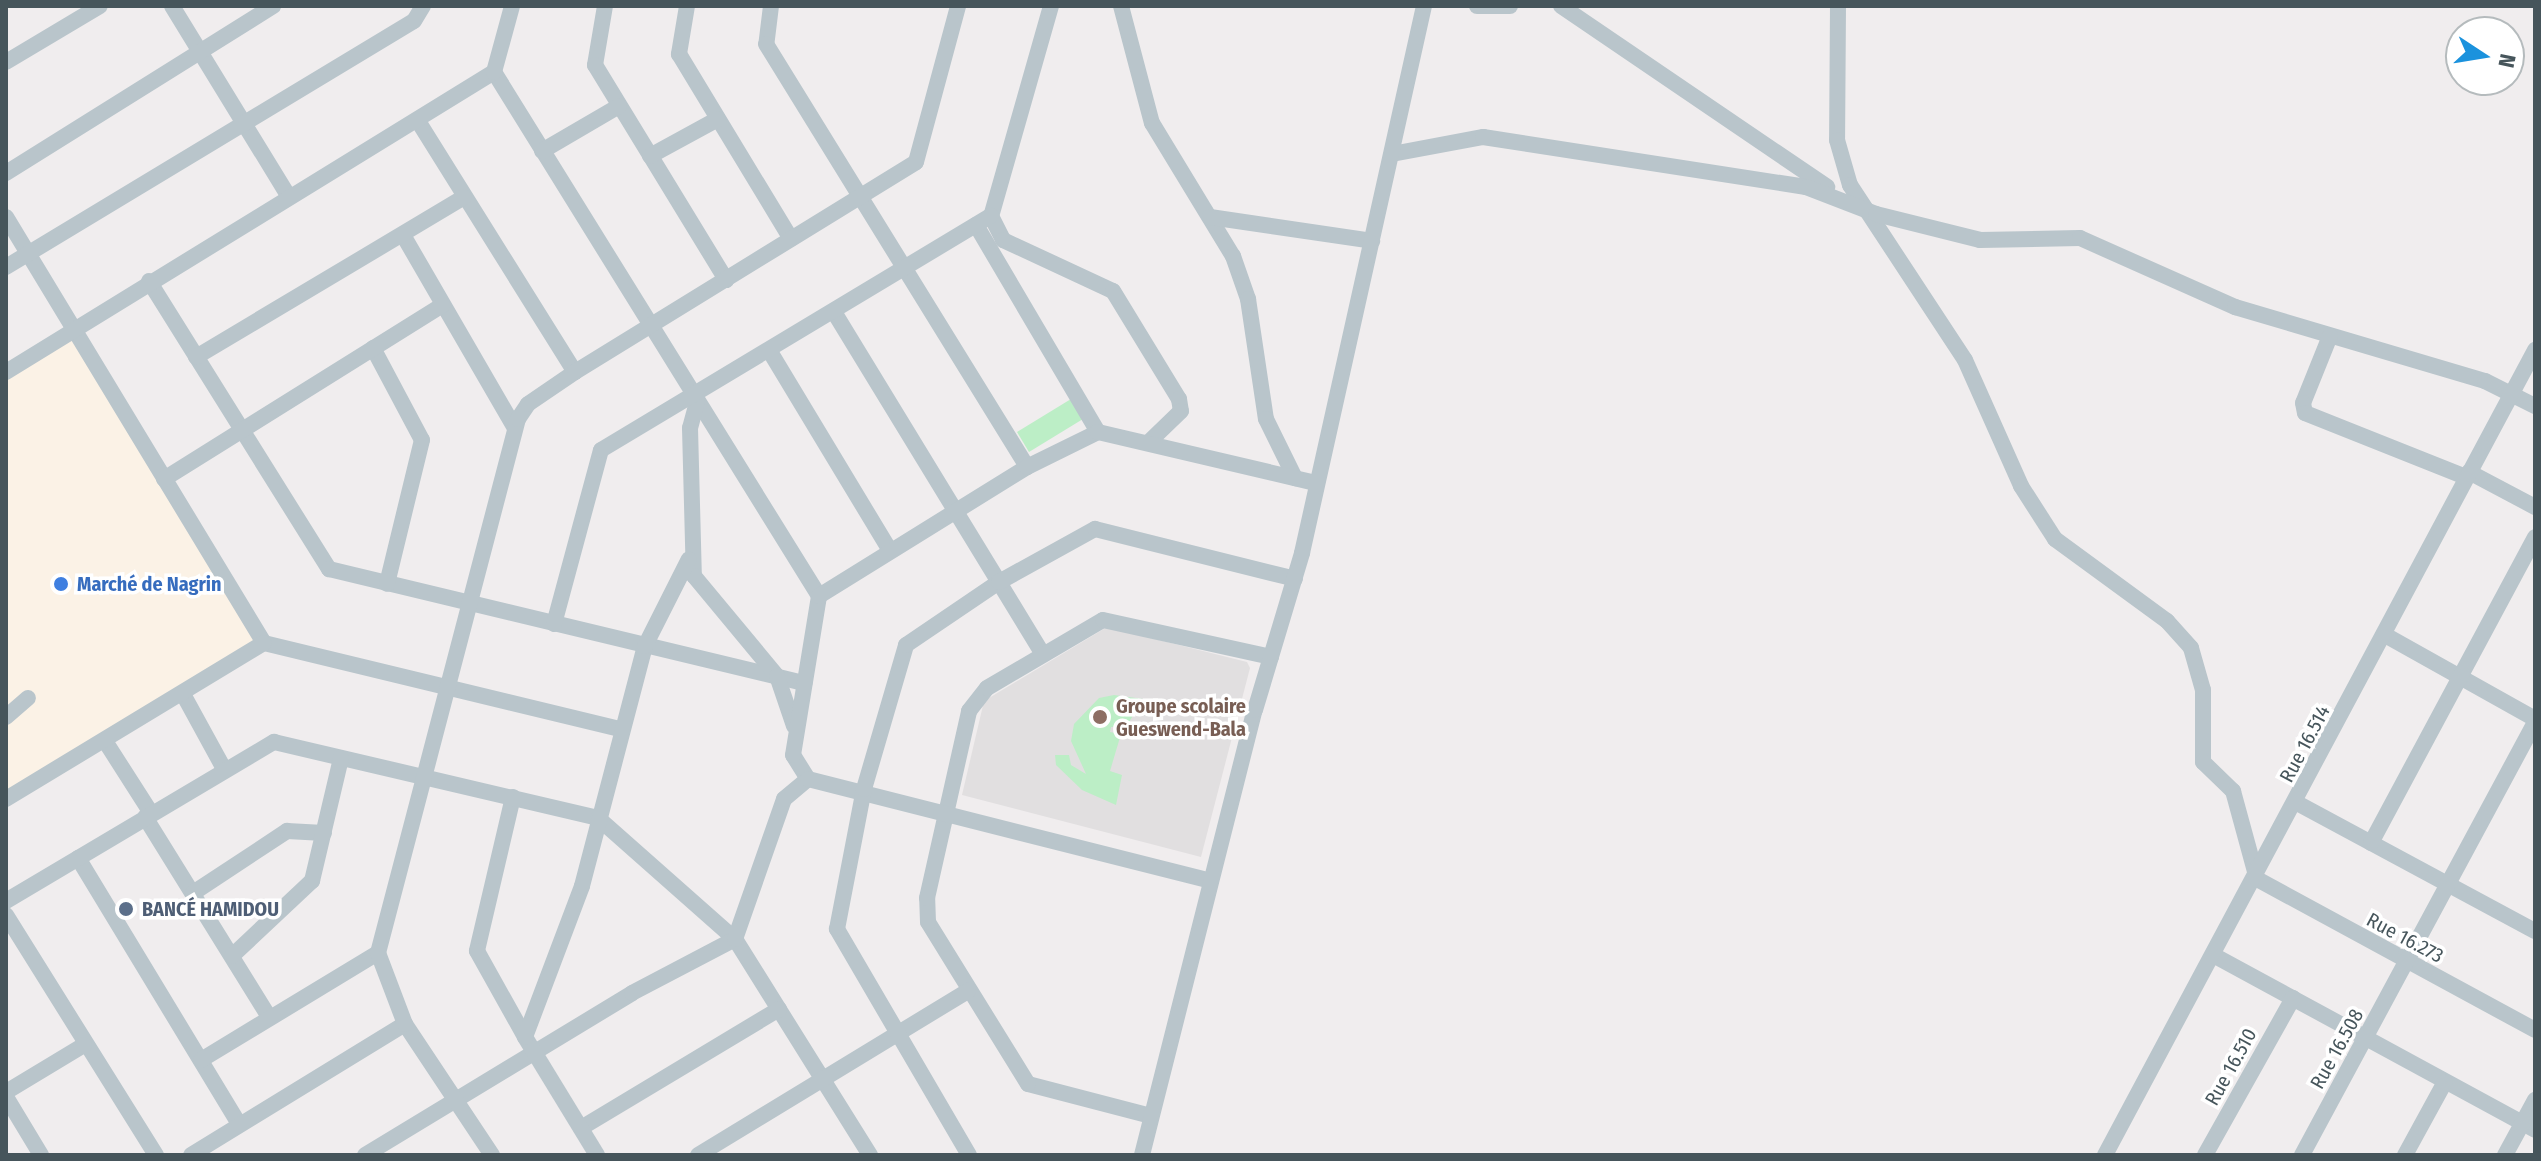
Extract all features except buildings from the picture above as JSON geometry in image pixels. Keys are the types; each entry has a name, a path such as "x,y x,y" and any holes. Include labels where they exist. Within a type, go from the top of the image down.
{"street":[{"path":"6,62 100,6"},
{"path":"172,6 289,197"},
{"path":"6,173 203,53 273,6"},
{"path":"6,267 245,126 414,21 423,6"},
{"path":"6,372 71,327 418,121 494,72 512,6"},
{"path":"605,6 594,61 726,280"},
{"path":"687,6 679,54 791,239"},
{"path":"771,6 766,44 1027,467"},
{"path":"492,1155 405,1024 378,953 451,689 515,428 528,404 575,372 649,324 861,198 920,157 958,6"},
{"path":"1121,6 1152,123 1210,217 1248,299 1266,419 1295,478"},
{"path":"1142,1155 1210,881 1295,579 1424,6"},
{"path":"1477,6 1510,6"},
{"path":"1561,6 1871,212 1988,241 2080,238 2235,307 2510,393 2535,406"},
{"path":"1579,6 1585,23"},
{"path":"1838,6 1840,156 1871,212 1965,360 2021,486 2055,539 2167,621 2191,648 2203,690 2203,762 2233,791 2257,879"},
{"path":"554,624 597,454 695,399 769,350 983,221 1046,8"},
{"path":"494,72 819,596 793,755 808,779 864,789 1210,881"},
{"path":"542,151 619,106"},
{"path":"650,156 718,119"},
{"path":"418,121 575,372"},
{"path":"1392,154 1483,137 1806,187 1849,200"},
{"path":"196,357 464,197"},
{"path":"6,217 264,643 620,729"},
{"path":"1210,217 1372,241"},
{"path":"983,221 1098,432"},
{"path":"983,221 1003,240 1113,291 1179,399 1181,411 1149,442"},
{"path":"403,235 515,428"},
{"path":"149,281 326,566 387,584 805,683"},
{"path":"164,479 442,305"},
{"path":"834,312 1042,653"},
{"path":"2330,336 2303,403 2305,413 2468,474 2535,507"},
{"path":"373,348 422,440 387,584"},
{"path":"769,350 889,549"},
{"name":"Rue 16.514","path":"2105,1155 2257,879 2535,350"},
{"path":"695,399 690,428 689,559 706,596 777,676 795,732"},
{"path":"819,596 889,549 1027,467 1098,432 1316,483"},
{"path":"969,1155 837,929 864,789 906,645 999,582 1095,529 1295,579"},
{"path":"2371,843 2535,537"},
{"path":"525,1037 582,886 620,729 645,646 689,559"},
{"path":"1151,1116 1032,1087 968,991 926,913 973,703 1042,653 1109,620 1271,657"},
{"path":"2385,635 2535,720"},
{"path":"6,799 264,643"},
{"path":"183,694 224,769"},
{"path":"6,717 28,698"},
{"name":"Rue 16.508","path":"2302,1155 2535,720"},
{"path":"105,741 268,1015"},
{"path":"6,901 274,742 598,818 735,939 868,1150 849,1155"},
{"path":"232,956 308,886 341,758"},
{"path":"365,1155 454,1098 735,939 784,799 808,779"},
{"path":"513,797 477,951 597,1155"},
{"path":"2297,803 2448,883 2533,923"},
{"path":"193,893 287,831 324,833"},
{"path":"78,858 238,1122"},
{"name":"Rue 16.273","path":"2257,879 2535,1030"},
{"path":"6,915 84,1045 156,1155"},
{"path":"201,1060 268,1015 378,953"},
{"path":"2215,956 2529,1127"},
{"path":"698,1155 968,991"},
{"name":"Rue 16.510","path":"2205,1155 2293,998"},
{"path":"581,1128 779,1009"},
{"path":"191,1155 238,1122 405,1024"},
{"path":"41,1155 6,1095 84,1045"},
{"path":"2405,1155 2445,1082"},
{"path":"2505,1155 2529,1127 2535,1100"}],"shaded area":[{"path":"70,328 259,641 6,794 6,367"},
{"path":"1107,627 1247,662 1250,668 1201,857 962,795 984,701"}],"green space":[{"path":"1071,399 1083,419 1029,452 1017,432"},
{"path":"1114,695 1143,699 1126,727 1111,727 1110,732 1121,734 1110,771 1122,775 1116,805 1082,790 1056,765 1055,755 1069,755 1071,765 1086,774 1071,741 1074,724 1099,698"}],"place":[{"name":"Marché de Nagrin","path":"61,584"},
{"name":"Groupe scolaire Gueswend-Bala","path":"1100,717"},
{"name":"BANCÉ HAMIDOU","path":"126,909"}]}
